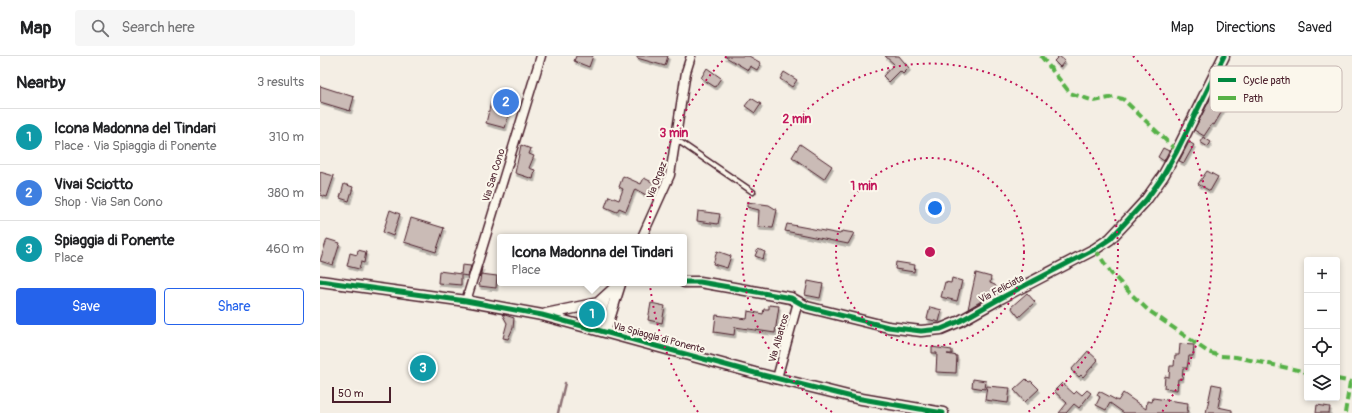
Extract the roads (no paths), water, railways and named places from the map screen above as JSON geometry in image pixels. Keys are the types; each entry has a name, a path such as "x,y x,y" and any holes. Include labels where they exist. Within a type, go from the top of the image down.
{"street":[{"name":"Via San Cono","path":"466,301 541,56"},
{"name":"Via Orgaz","path":"643,234 670,176 677,140 686,72 692,56"},
{"name":"Via Feliciata","path":"1219,66 1224,56"},
{"name":"Via Feliciata","path":"687,282 700,282 791,298 818,310 888,327 921,331 941,329 960,321 1001,298 1095,250 1125,223 1146,200 1163,176 1178,150 1210,85"},
{"name":"Via Spiaggia di Ponente","path":"320,282 466,301 542,315 856,398 943,413"},
{"path":"542,315 590,306 605,298 617,286"},
{"path":"600,331 619,286"},
{"path":"600,331 605,298"},
{"name":"Via Albatros","path":"776,378 798,302"}],"lane":[{"path":"677,140 753,192"}],"waterway":[{"path":"558,413 565,383"}],"place":[{"name":"Vivai Sciotto","path":"506,102"},
{"name":"Icona Madonna del Tindari","path":"592,314"},
{"name":"Spiaggia di Ponente","path":"423,368"}]}
